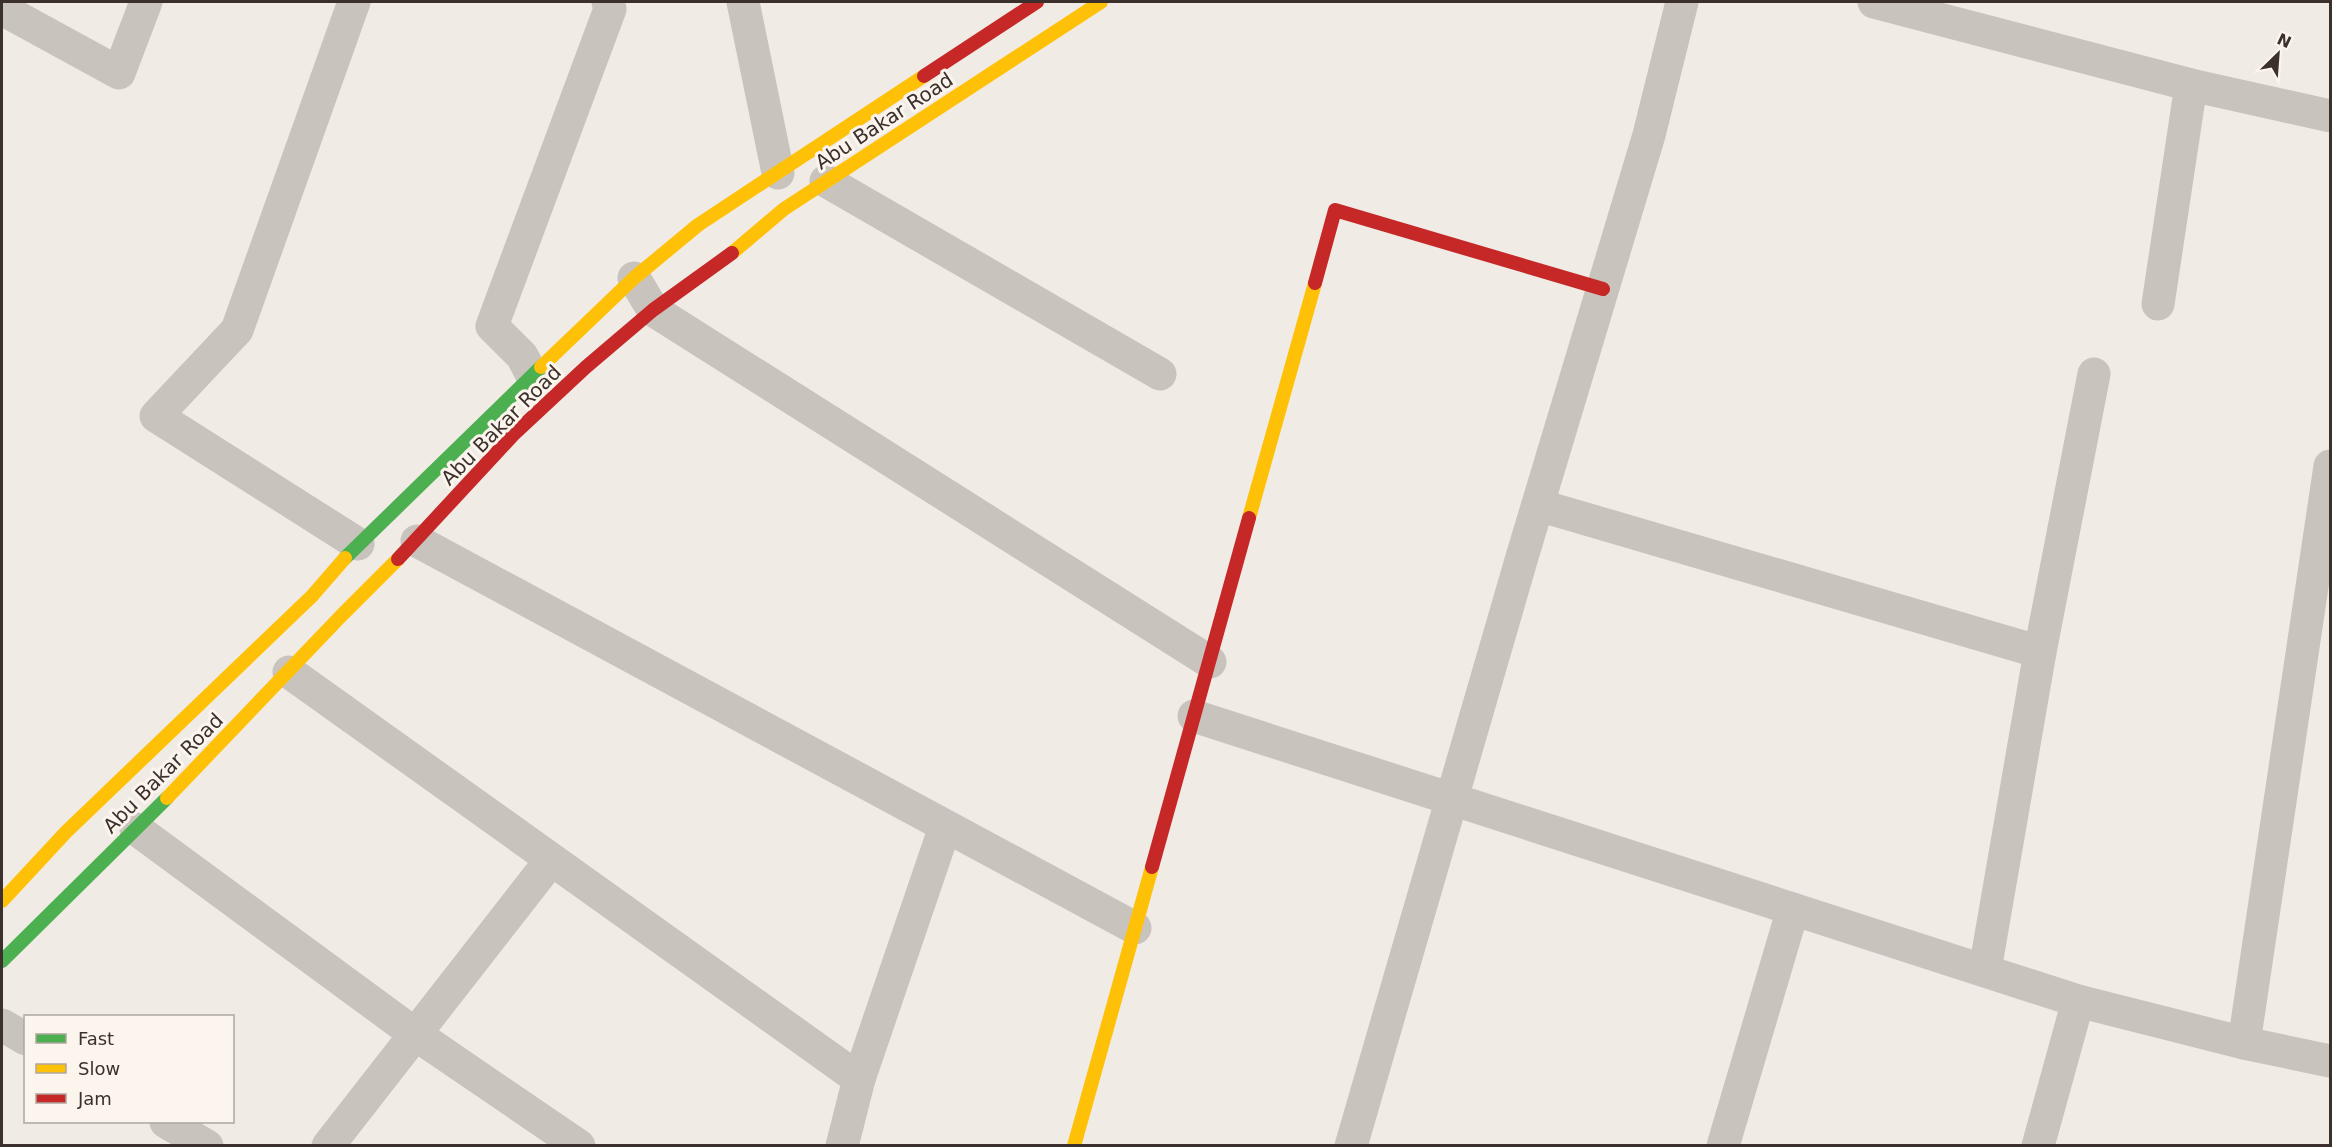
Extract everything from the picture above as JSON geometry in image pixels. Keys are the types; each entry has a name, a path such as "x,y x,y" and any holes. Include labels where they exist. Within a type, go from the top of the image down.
{"main road":[{"name":"Abu Bakar Road","path":"2,962 290,672 358,544 634,278 698,225 1037,2"},
{"name":"Abu Bakar Road","path":"2,901 66,832 326,606 417,541 513,435 652,310 730,255 784,209 1101,2"},
{"path":"1074,1146 1335,210 1603,289"}],"street":[{"path":"2,9 119,73 146,2"},
{"path":"354,2 237,330 156,416 358,544"},
{"path":"532,375 522,356 492,326 610,9 608,2"},
{"path":"743,2 778,173"},
{"path":"1351,1146 1451,799 1649,135 1682,2"},
{"path":"1874,2 2191,85 2331,116"},
{"path":"2158,304 2191,85"},
{"path":"826,181 1160,374"},
{"path":"634,278 652,310 1210,662"},
{"path":"1985,970 2040,652 2094,374"},
{"path":"2244,1043 2331,466"},
{"path":"1538,505 2040,652"},
{"path":"417,541 1135,928"},
{"path":"290,672 860,1079"},
{"path":"1194,716 2078,1001 2244,1043 2331,1061"},
{"path":"842,1146 860,1079 945,827"},
{"path":"136,829 415,1034 579,1146"},
{"path":"328,1146 551,860"},
{"path":"1723,1146 1793,909"},
{"path":"2038,1146 2078,1001"},
{"path":"2,1025 24,1038"},
{"path":"168,1123 207,1146"}],"traffic: fast":[{"path":"345,558 541,367"},
{"path":"2,961 167,798"}],"traffic: slow":[{"path":"732,253 784,209 1101,2"},
{"path":"541,367 634,278 698,225 924,76"},
{"path":"1249,518 1315,283"},
{"path":"2,901 66,832 312,596 345,558"},
{"path":"167,798 398,559"},
{"path":"1074,1146 1152,867"}],"traffic: jam":[{"path":"924,76 1037,2"},
{"path":"1315,283 1335,210 1603,289"},
{"path":"398,559 513,435 586,367 653,310 732,253"},
{"path":"1152,867 1249,518"}]}
